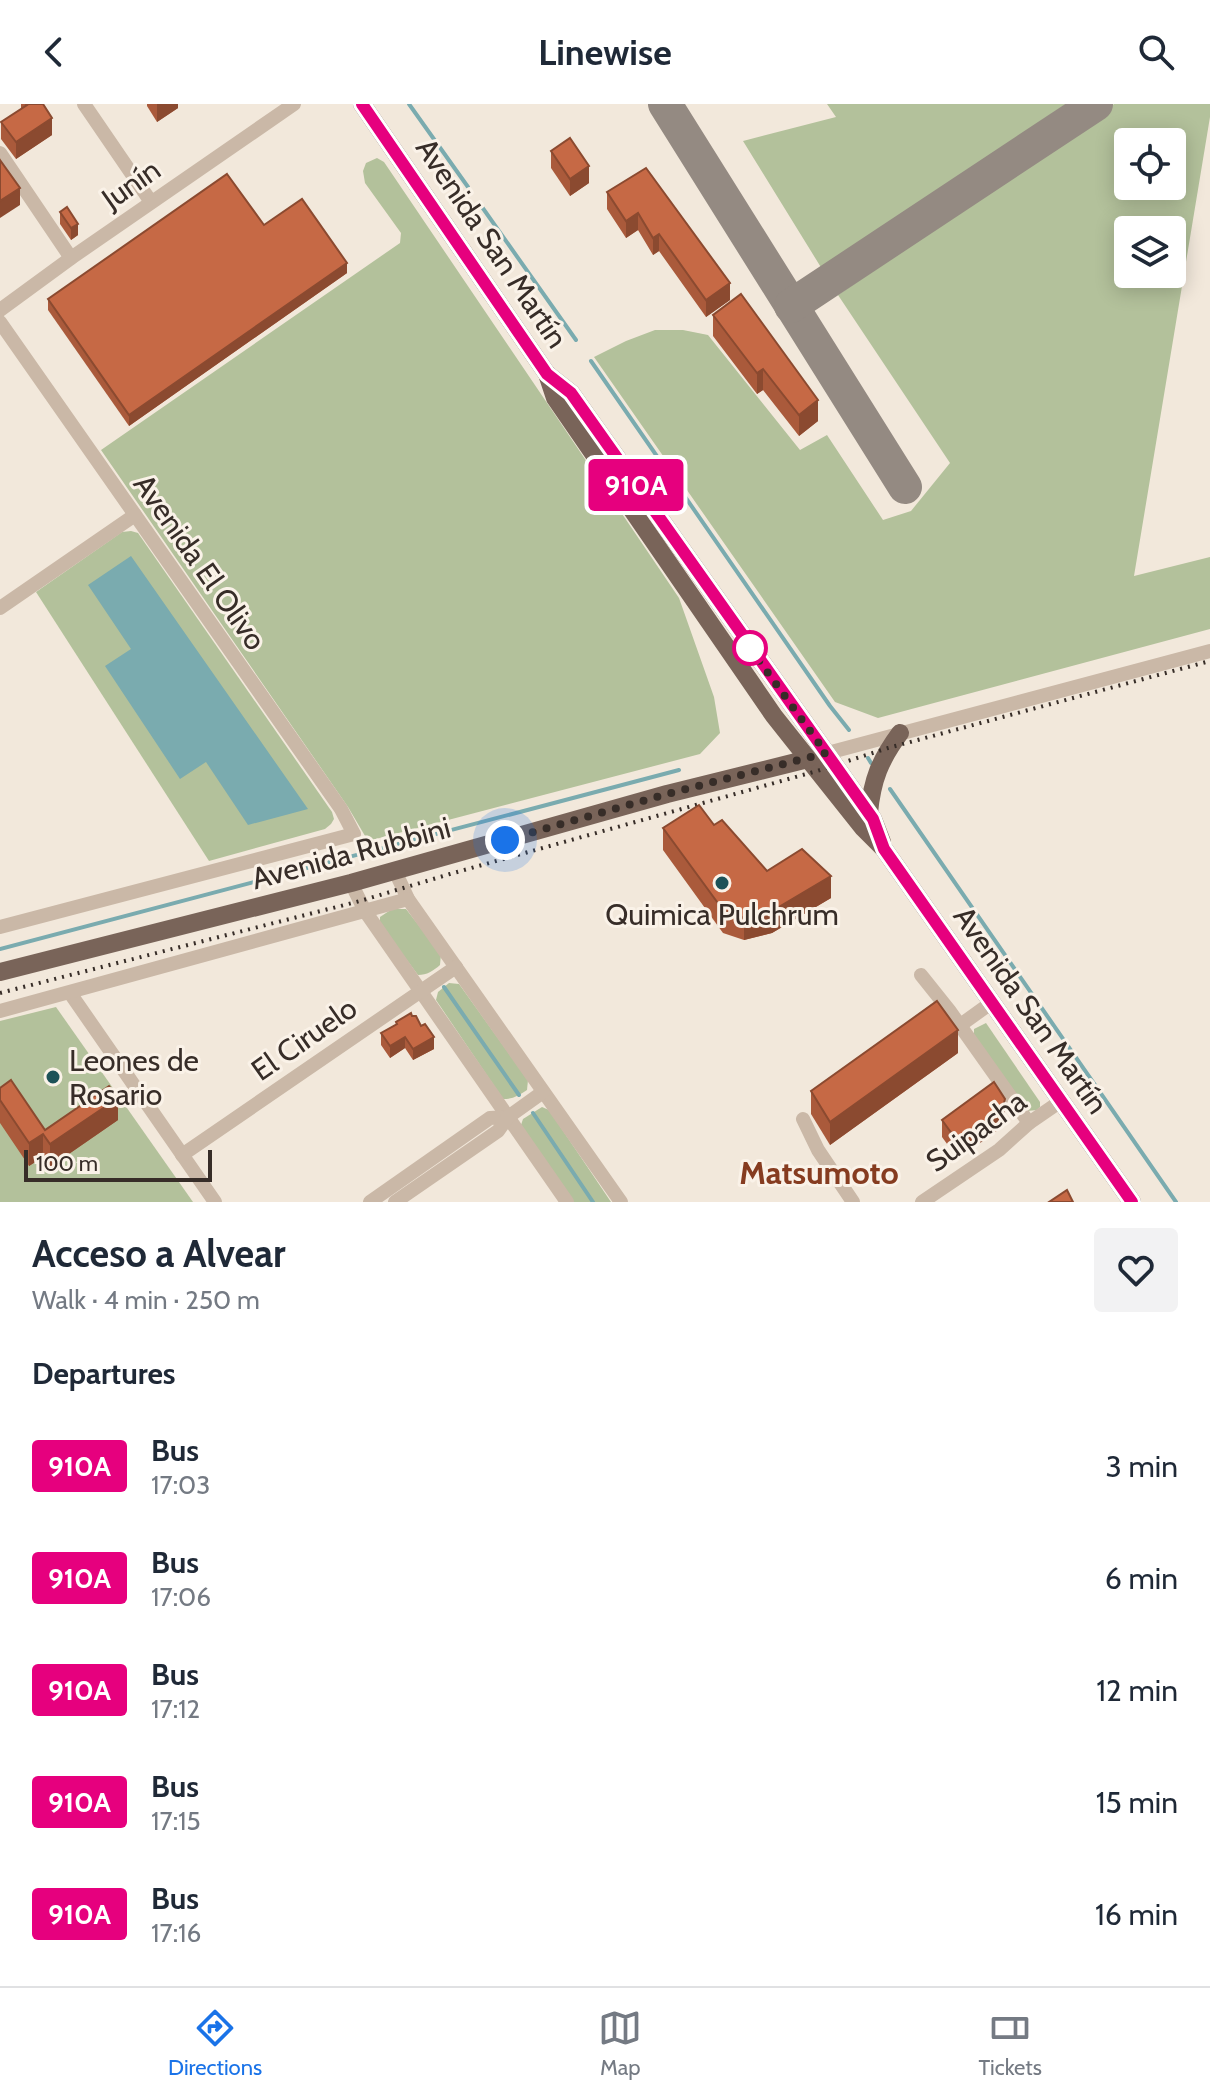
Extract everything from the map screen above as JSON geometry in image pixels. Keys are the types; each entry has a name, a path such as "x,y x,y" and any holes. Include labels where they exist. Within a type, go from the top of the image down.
{"main road":[{"name":"Avenida San Martín","path":"362,104 547,374 555,398 774,716 817,756 869,813 884,849"},
{"path":"869,813 876,773 888,748 900,733"},
{"name":"Avenida San Martín","path":"817,756 863,828 884,849 1132,1202"},
{"name":"Avenida Rubbini","path":"0,972 351,883 655,797 817,756"}],"street":[{"path":"84,104 151,202"},
{"name":"Junín","path":"0,310 294,104"},
{"path":"0,153 71,258"},
{"name":"Avenida El Olivo","path":"0,322 5,340 135,515 341,809 354,834 0,927"},
{"path":"0,608 135,515"},
{"path":"817,756 1210,651"},
{"path":"395,871 408,899 621,1202"},
{"path":"351,883 365,911 567,1202"},
{"path":"0,1011 408,899"},
{"name":"El Ciruelo","path":"182,1155 456,967"},
{"path":"921,975 1029,1123"},
{"path":"70,993 215,1202"},
{"path":"959,1026 991,1003"},
{"path":"395,1202 498,1131 508,1117 543,1092"},
{"name":"Suipacha","path":"922,1202 999,1150 1029,1123 1061,1101"},
{"path":"370,1202 490,1118 508,1117"},
{"path":"803,1119 818,1150 853,1202"}],"green space":[{"path":"827,104 1066,104 822,269 743,141 836,117"},
{"path":"1114,104 1210,104 1186,262 1186,216 1114,216 1114,288 1182,288 1134,576 1210,557 1210,629 878,718 835,702 594,357 655,330 683,330 708,335 800,450 827,435 883,520 911,511 950,463 838,295"},
{"path":"377,158 384,162 679,598 714,697 720,733 700,754 368,841 348,807 101,450 400,243 401,233 365,183 363,171 366,163"},
{"path":"122,532 138,533 332,812 334,819 325,829 209,861 36,592"},
{"path":"392,909 406,909 441,954 440,965 435,969 418,975 380,924 380,917"},
{"path":"449,983 459,984 528,1080 527,1090 503,1099 436,1000 438,992"},
{"name":"Leones de Rosario","path":"56,1007 193,1202 0,1202 0,1021"},
{"path":"986,1023 1040,1102 1037,1110 1027,1111 974,1035 974,1029"},
{"path":"542,1107 549,1110 611,1202 573,1202 521,1125 523,1119"}],"water":[{"path":"131,556 308,809 248,825 206,762 180,779 105,666 131,649 88,585"}],"building":[{"path":"26,104 43,104 52,118 16,142 1,122"},
{"path":"570,138 589,166 570,179 551,151"},
{"path":"0,160 20,188 0,201"},
{"path":"646,168 730,283 706,300 659,234 653,238 638,213 626,221 607,192"},
{"path":"227,174 264,225 302,199 347,263 129,415 48,299"},
{"path":"67,207 78,224 71,228 60,212"},
{"path":"741,294 818,400 799,415 763,369 757,373 713,315"},
{"path":"699,805 714,825 722,820 767,871 802,849 831,876 772,911 744,918 723,910 663,828"},
{"path":"937,1001 958,1030 830,1122 811,1091"},
{"path":"411,1013 421,1026 425,1024 434,1037 413,1049 405,1037 390,1046 381,1033"},
{"path":"11,1080 45,1130 109,1086 118,1098 50,1144 43,1134 29,1143 0,1100 0,1088"},
{"path":"994,1082 1005,1099 1002,1110 958,1142 942,1120"},
{"path":"1067,1190 1073,1202 1049,1202"}],"waterway":[{"path":"409,104 468,187"},
{"path":"482,207 576,340"},
{"path":"591,361 849,730"},
{"path":"868,758 871,763"},
{"path":"0,949 679,770"},
{"path":"890,789 1176,1202"},
{"path":"444,987 519,1095"},
{"path":"533,1113 593,1202"}],"taxiway":[{"path":"665,104 905,487"},
{"path":"791,306 1096,104"}],"railway":[{"path":"0,993 360,901 888,748 1210,661"}],"bus line":[{"name":"910A","path":"362,104 547,374 571,393 873,819 884,849 1132,1202"}],"place":[{"name":"Quimica Pulchrum","path":"722,883"},
{"name":"Leones de Rosario","path":"53,1077"}],"district":[{"name":"Matsumoto","path":"819,1172"}],"route":[{"path":"505,840 826,753 750,648"}]}
